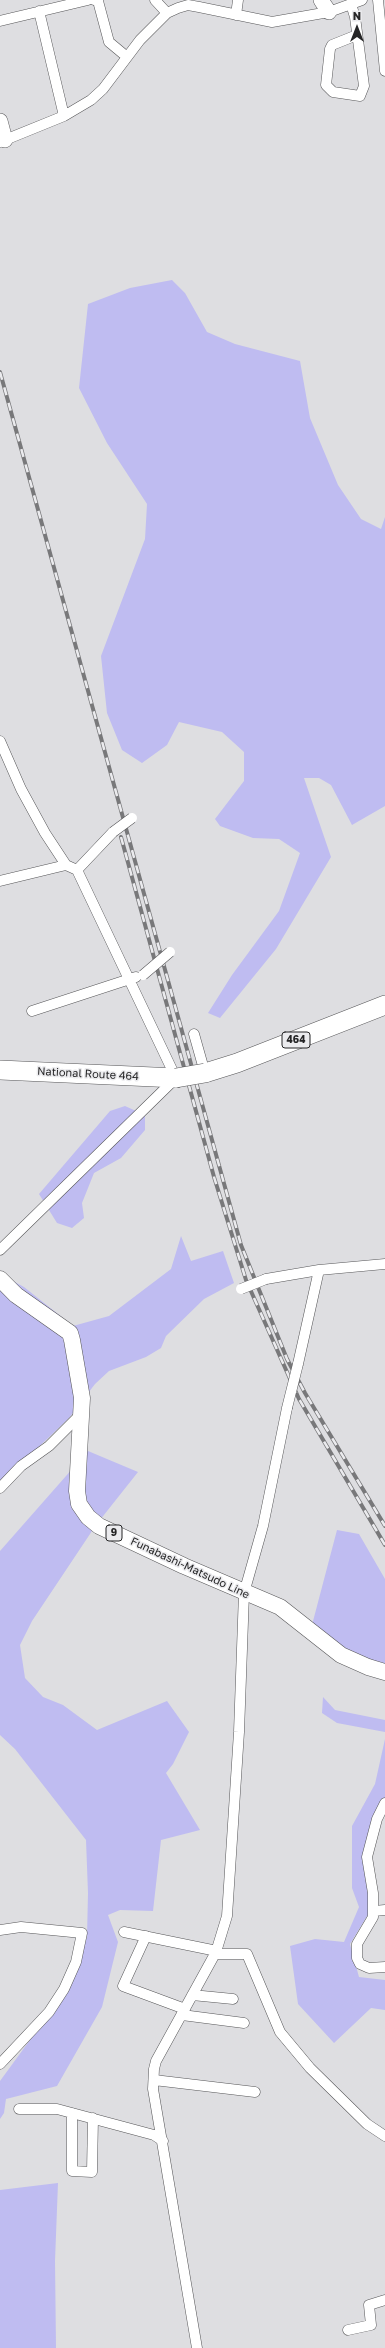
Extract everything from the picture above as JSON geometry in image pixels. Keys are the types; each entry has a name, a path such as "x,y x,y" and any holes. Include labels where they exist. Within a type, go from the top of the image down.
{"highway":[{"name":"464","path":"176,1078 205,1073 237,1063 385,1005"},
{"name":"National Route 464","path":"0,1070 176,1078"}],"main road":[{"name":"Funabashi-Matsudo Line","path":"0,1280 16,1295 70,1334 82,1398 77,1491 79,1504 88,1517 100,1526 244,1593 280,1607 341,1655 368,1668 385,1672"}],"street":[{"path":"0,22 39,11 88,0"},
{"path":"94,0 98,2 109,42 127,57"},
{"path":"155,0 167,13"},
{"path":"236,15 238,0"},
{"path":"0,121 2,141 64,116 91,100 104,89 140,40 167,13 188,5 272,22 334,5 362,0"},
{"path":"378,0 385,71"},
{"path":"334,5 357,35 364,86 360,96 333,92 326,86 330,49 332,44 357,35"},
{"path":"39,11 64,116"},
{"path":"0,741 21,789 45,833 66,865 77,870 176,1078 0,1250"},
{"path":"77,870 113,832 132,818"},
{"path":"0,880 66,865"},
{"path":"32,1011 143,975 170,952"},
{"path":"194,1034 205,1073"},
{"path":"241,1289 266,1279 319,1270 385,1264"},
{"path":"197,2348 153,2089 156,2061 216,1952 228,1916 239,1732 244,1593 263,1526 287,1408 319,1270"},
{"path":"0,1488 21,1466 49,1446 82,1413"},
{"path":"385,1803 377,1819 368,1857 374,1911 373,1917 357,1944 356,1958 360,1964 369,1968 385,1968"},
{"path":"374,1911 385,1910"},
{"path":"0,1930 21,1927 82,1933 76,1962 64,1989 49,2012 0,2064"},
{"path":"124,1932 216,1952 247,1954 280,2032 310,2068 367,2124 385,2136"},
{"path":"146,1936 123,1986 183,2012 244,2023"},
{"path":"192,1995 233,1999"},
{"path":"154,2080 255,2092"},
{"path":"20,2109 57,2109 154,2135 163,2141"},
{"path":"72,2113 72,2171 92,2172 93,2118"},
{"path":"348,2330 371,2325 369,2305 385,2300"}],"shaded area":[{"path":"172,280 185,293 207,332 235,344 300,361 310,418 338,485 361,519 381,529 385,517 385,806 352,825 331,785 319,778 304,778 331,857 276,949 220,1018 208,1013 232,975 279,911 300,853 279,839 253,838 220,826 215,819 244,781 244,752 222,732 179,722 167,745 142,763 122,750 107,713 101,656 145,539 147,504 107,443 79,388 88,304 130,288"},
{"path":"125,1106 145,1115 145,1130 121,1158 94,1173 82,1203 84,1218 72,1228 57,1223 39,1194 110,1111"},
{"path":"181,1236 191,1261 223,1251 234,1283 204,1299 166,1336 161,1348 146,1357 109,1371 95,1384 69,1418 0,1484 0,1274 24,1287 73,1326 109,1316 171,1269"},
{"path":"88,1451 138,1472 96,1525 32,1621 20,1645 25,1678 43,1697 63,1705 97,1730 167,1701 189,1732 173,1764 166,1773 200,1830 161,1840 153,1911 120,1910 108,1915 118,1942 102,2007 57,2086 6,2099 4,2113 0,2119 0,2081 68,1988 87,1937 88,1893 86,1840 15,1749 0,1735 0,1551"},
{"path":"337,1530 359,1534 385,1579 385,1664 354,1655 312,1625"},
{"path":"323,1697 335,1710 385,1720 385,1732 337,1723 322,1713"},
{"path":"385,1739 385,1813 368,1848 372,1908 350,1944 359,1977 385,1980 385,2010 371,2008 334,2043 298,2004 290,1946 315,1939 344,1942 359,1907 352,1888 352,1826 375,1784"},
{"path":"58,2183 55,2261 56,2348 0,2348 0,2190"}],"railway":[{"path":"0,372 241,1245 287,1359 305,1393 385,1526"},
{"path":"121,837 214,1177 246,1280 299,1399 385,1545"}]}
